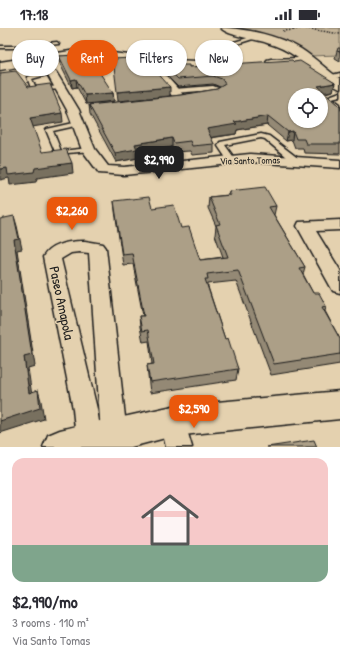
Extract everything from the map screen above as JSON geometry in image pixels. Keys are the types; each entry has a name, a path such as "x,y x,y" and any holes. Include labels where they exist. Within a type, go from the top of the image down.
{"street":[{"path":"226,28 296,51 327,77 340,85"},
{"path":"0,66 76,54 93,54 126,59"},
{"path":"256,64 308,61"},
{"name":"Via Santo Tomas","path":"53,76 73,110 89,150 104,170 124,171 231,159 264,159 340,164"},
{"path":"162,76 181,96"},
{"path":"153,102 181,96"},
{"path":"73,110 88,108"},
{"path":"340,225 305,226 340,286"},
{"name":"Paseo Amapola","path":"86,246 97,248 104,440 85,409 52,257 56,252 86,246"},
{"path":"104,440 176,434 340,405"}],"lane":[{"path":"241,40 254,37"},
{"path":"0,47 12,47"},
{"path":"327,77 340,75"},
{"path":"36,76 29,78 34,90 60,88"},
{"path":"181,96 213,88 219,90 220,92 210,95"},
{"path":"340,94 327,98 340,107"},
{"path":"78,124 49,130 58,153 89,150"},
{"path":"231,159 221,146 222,142 261,136 267,137 296,161"}],"path":[{"path":"302,28 340,34"}],"shaded area":[{"path":"237,28 340,28 340,55 309,56"}],"building":[{"path":"67,55 67,72 59,56"},
{"path":"126,58 126,76 160,76 170,87 117,92 115,76 118,76 118,59"},
{"path":"292,60 294,62 300,61 335,83 318,86 320,88 288,88 288,128 328,128 328,95 340,106 340,144 306,144 304,139 296,139 293,131 288,132 268,116 234,122 237,124 207,129 214,144 192,146 190,141 174,143 172,138 135,144 137,149 115,153 89,105 181,95 217,89 225,84 222,79 213,76 243,76 243,63"},
{"path":"187,65 189,65 189,67 195,67 195,76 213,76 178,79 175,76 187,76"},
{"path":"12,72 12,76 20,76 28,87 50,84 62,113 30,118 42,152 66,149 72,163 35,168 34,172 8,175 7,168 0,169 0,73"},
{"path":"69,76 102,76 113,93 85,95 76,79 71,80"},
{"path":"265,187 276,206 269,207 305,267 299,268 313,293 319,293 326,306 322,307 340,339 340,354 274,364 238,270 207,274 208,279 205,279 225,339 228,338 238,369 150,382 147,365 154,364 148,330 142,331 139,316 144,316 132,253 122,254 114,201 149,197 152,208 174,205 181,228 189,227 200,260 228,257 216,225 220,224 209,197 231,195 229,191"},
{"path":"14,216 19,239 14,240 32,355 24,357 29,393 38,390 40,408 0,421 0,219"},
{"path":"314,440 317,447 267,447"}]}
